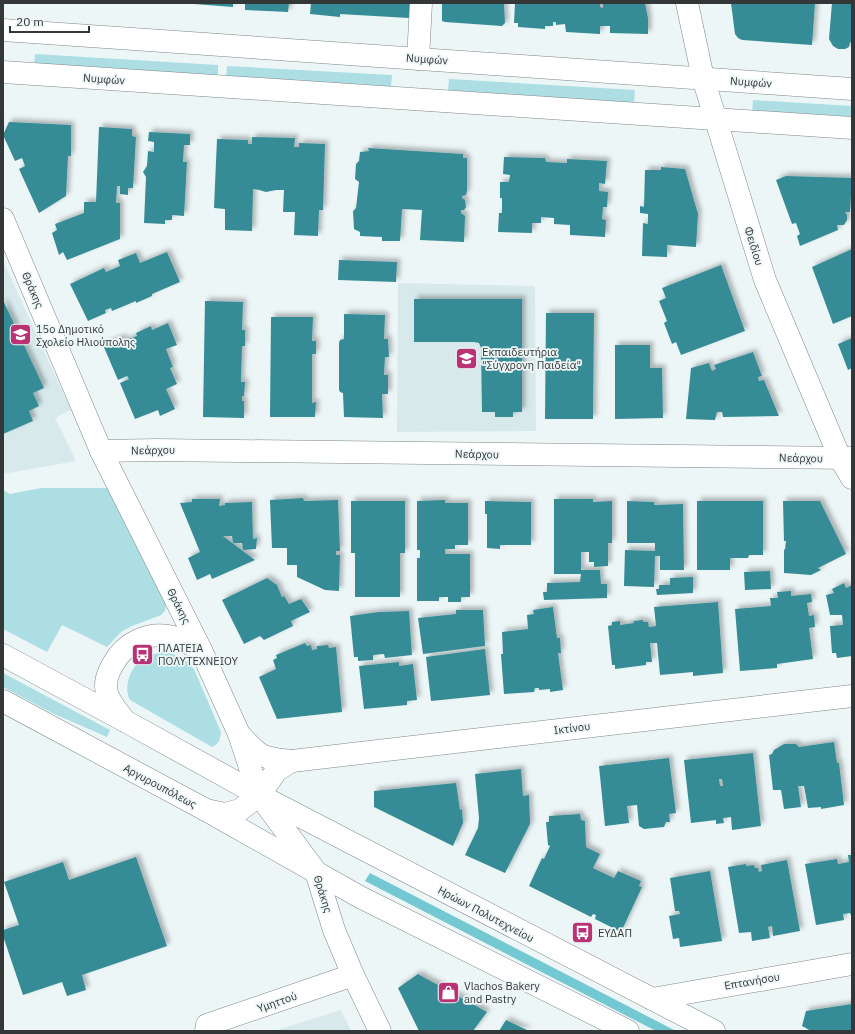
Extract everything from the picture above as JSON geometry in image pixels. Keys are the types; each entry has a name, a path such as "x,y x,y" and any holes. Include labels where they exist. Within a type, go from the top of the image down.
{"street":[{"path":"418,59 421,3"},
{"name":"Φειδίου","path":"687,3 703,78 765,280 846,458 852,478"},
{"name":"Νυμφών","path":"3,30 852,89"},
{"name":"Νυμφών","path":"3,72 852,128"},
{"name":"Θράκης","path":"3,219 101,451 201,650 239,734 259,795 316,872 334,930 353,975 380,1031"},
{"name":"Νεάρχου","path":"101,451 157,450 846,458"},
{"path":"125,721 112,705 107,693 106,685 108,674 122,650 132,643 147,637 162,635 187,642 201,650"},
{"path":"3,655 259,795"},
{"name":"Ικτίνου","path":"239,734 256,752 270,759 292,760 852,696"},
{"name":"Αργυρουπόλεως","path":"3,701 206,810 316,872"},
{"name":"Ικτίνου","path":"206,810 225,814 240,810 259,795 277,770 292,760"},
{"name":"Ηρώων Πολυτεχνείου","path":"259,795 714,1031"},
{"path":"316,872 360,896 628,1031"},
{"name":"Επτανήσου","path":"652,999 852,964"},
{"name":"Υμηττού","path":"202,1029 353,975"}],"shaded area":[{"path":"35,54 218,65 218,77 34,66"},
{"path":"227,66 392,75 391,87 226,78"},
{"path":"449,79 635,90 634,103 448,91"},
{"path":"753,100 852,106 852,118 752,112"},
{"name":"15ο Δημοτικό Σχολείο Ηλιούπολης","path":"3,261 71,410 55,418 76,461 3,474"},
{"name":"Εκπαιδευτήρια \"Σύγχρονη Παιδεία\"","path":"398,283 535,286 536,431 397,432"},
{"path":"41,488 108,488 166,604 165,611 161,615 132,626 121,632 107,647 62,625 47,652 3,629 3,490 10,494"},
{"path":"163,652 180,657 194,669 221,732 219,741 216,745 212,747 130,700 127,689 129,678 134,667 142,659"},
{"path":"3,673 110,730 107,737 52,713 3,687"},
{"path":"370,873 676,1031 656,1031 365,881"},
{"path":"341,1010 351,1031 274,1031"}],"building":[{"path":"233,3 233,7 194,4"},
{"path":"245,3 289,3 288,12 245,10"},
{"path":"311,3 410,3 409,18 340,14 340,17 310,14"},
{"path":"442,3 504,3 505,23 502,26 445,22 442,21"},
{"path":"515,3 600,3 600,7 603,8 603,3 645,3 648,18 648,34 610,33 610,26 600,26 600,34 566,32 565,24 556,25 556,22 553,22 553,26 545,26 545,29 518,27 518,23 514,23"},
{"path":"731,3 815,3 812,45 742,40 738,38 735,34"},
{"path":"832,3 852,3 852,43 850,42 849,47 845,49 838,49 833,46 829,39"},
{"path":"9,122 71,125 71,156 68,156 66,196 39,213 19,169 25,166 22,158 15,161 3,135"},
{"path":"99,127 132,129 132,136 136,137 133,188 128,188 128,195 120,194 120,186 117,186 116,203 120,203 120,239 67,260 63,252 59,255 52,233 57,230 55,224 84,213 84,202 96,202"},
{"path":"149,132 190,134 190,145 184,145 183,162 187,162 184,216 172,215 172,220 165,220 165,224 144,223 146,177 143,172 147,166 148,151 154,152 154,142 148,141"},
{"path":"252,137 295,138 294,147 299,147 299,143 325,144 323,210 319,210 318,236 294,235 295,212 283,212 284,190 266,192 253,189 252,231 225,230 225,209 214,208 217,139 248,140 248,144 252,144"},
{"path":"368,148 463,154 463,158 467,158 467,191 466,195 462,196 465,200 466,207 464,210 461,210 461,213 465,216 464,242 420,240 422,210 402,209 400,241 382,241 382,237 360,236 360,232 354,229 353,211 356,208 359,182 355,179 356,164 359,161 360,152 369,151"},
{"path":"504,157 545,158 546,162 567,163 567,159 607,161 605,184 599,183 599,191 608,192 607,207 603,207 602,219 606,220 605,237 570,235 570,225 554,224 554,218 541,217 541,223 532,223 532,233 498,232 499,213 502,213 500,182 509,182 510,175 503,174"},
{"path":"661,167 685,169 698,214 696,247 667,245 667,257 642,256 643,223 648,224 648,214 640,213 640,206 644,207 645,170 661,170"},
{"path":"786,176 852,178 850,212 845,212 847,215 847,220 844,225 837,225 838,230 800,246 797,236 800,234 796,223 792,224 776,180"},
{"path":"852,249 852,316 833,324 812,267"},
{"path":"167,252 180,282 152,294 152,296 136,303 136,301 112,311 111,308 105,310 106,313 88,321 70,284 104,268 106,272 120,266 118,260 136,253 140,263"},
{"path":"339,260 397,262 396,282 338,280"},
{"path":"721,265 745,331 681,355 676,342 672,344 664,323 667,321 659,301 666,298 662,288"},
{"path":"414,299 522,299 522,412 513,412 513,417 495,417 495,412 482,412 481,348 479,343 414,342"},
{"path":"3,300 44,388 33,393 39,406 29,411 33,421 3,434"},
{"path":"205,301 243,302 242,330 245,330 245,346 242,346 241,382 245,382 244,396 242,396 242,401 244,401 244,418 203,417"},
{"path":"546,313 594,313 593,419 545,419"},
{"path":"344,314 385,315 384,339 388,339 389,357 385,357 384,375 388,375 388,394 382,394 383,418 344,417 343,393 339,390 339,343 340,340 344,339"},
{"path":"271,317 313,317 312,341 316,341 316,354 312,354 312,403 316,402 315,417 270,417"},
{"path":"168,323 177,345 166,349 173,367 170,368 177,384 166,389 175,409 160,416 158,410 135,419 120,383 129,379 127,376 118,380 103,345 123,337 124,341 137,336 136,333 151,326 152,330"},
{"path":"852,338 852,368 848,370 838,344"},
{"path":"615,345 650,345 650,368 662,368 663,418 615,419"},
{"path":"753,352 762,376 758,377 759,381 764,380 779,416 723,417 722,412 717,412 715,420 686,419 691,368 709,363 712,371 716,369 714,365"},
{"path":"303,498 304,501 338,500 340,551 336,551 336,555 340,555 339,591 325,590 297,577 297,565 287,565 287,548 272,548 270,500"},
{"path":"192,499 220,499 219,506 225,505 225,503 252,502 253,539 257,538 256,549 243,550 242,543 233,543 232,536 223,536 255,560 212,579 210,574 197,580 188,558 200,552 180,503 192,502"},
{"path":"554,499 593,499 593,502 612,501 612,543 608,543 608,566 594,567 594,562 589,562 589,552 581,552 581,570 600,570 601,584 607,584 607,598 544,600 543,592 547,592 547,583 580,582 581,574 554,574"},
{"path":"445,500 445,503 468,503 468,545 455,545 455,549 445,549 445,554 470,554 470,597 461,597 461,602 448,602 448,597 439,597 439,601 417,601 417,558 420,558 420,550 417,550 417,501"},
{"path":"351,501 405,501 405,553 400,553 400,597 355,597 355,553 351,553"},
{"path":"485,501 531,502 531,545 500,545 500,549 487,548 487,514 485,514"},
{"path":"627,501 654,502 654,505 683,504 684,570 660,570 660,556 655,556 654,587 624,586 625,550 655,551 655,543 627,543"},
{"path":"697,501 763,501 763,555 749,555 748,558 730,558 730,570 697,570"},
{"path":"783,501 820,501 846,554 818,568 821,570 811,575 784,573 784,549 785,550 786,541 784,541"},
{"path":"770,571 771,589 745,590 744,572"},
{"path":"693,577 693,593 657,595 656,589 659,589 659,585 670,585 670,578"},
{"path":"267,578 277,585 282,597 284,596 289,604 301,599 310,612 291,621 293,626 264,640 260,636 244,644 222,600"},
{"path":"844,583 846,588 852,585 852,656 837,658 836,653 832,653 830,626 843,625 842,615 830,615 826,595 834,593 832,589"},
{"path":"791,591 791,596 811,594 812,602 807,603 809,616 814,615 815,627 809,628 813,659 777,664 777,668 740,671 735,609 771,606 770,598 778,598 777,592"},
{"path":"718,602 723,673 693,676 693,672 660,675 657,643 650,643 652,662 646,662 646,665 615,669 615,665 612,665 608,626 612,625 612,622 620,621 620,625 643,620 643,622 648,622 649,627 656,626 654,607"},
{"path":"553,607 557,638 560,638 561,653 558,653 563,690 550,692 550,689 539,690 539,688 535,688 534,692 504,694 501,654 503,654 502,632 528,629 527,615 534,614 533,610"},
{"path":"456,610 483,610 485,646 423,654 418,618 456,614"},
{"path":"409,611 412,655 385,658 384,654 373,655 373,660 358,661 358,657 354,657 350,616 379,612"},
{"path":"305,643 307,646 311,645 312,650 317,649 317,646 328,645 329,648 336,647 342,712 277,719 259,677 276,669 273,660 277,658 276,655"},
{"path":"485,649 490,695 431,701 426,657"},
{"path":"399,662 399,666 413,664 417,700 407,701 407,705 364,709 359,666"},
{"path":"834,742 837,763 839,763 844,805 821,809 821,807 808,808 804,786 798,786 801,807 784,809 781,790 773,790 769,755 784,744 796,744 799,747"},
{"path":"753,753 761,826 732,830 731,817 723,818 724,823 716,824 716,820 691,823 684,760","holes":["719,779 722,779 723,786 720,786"]},
{"path":"669,758 676,813 669,814 670,822 666,822 664,827 644,829 639,826 637,805 627,806 629,823 605,826 599,766"},
{"path":"521,769 523,796 529,795 530,824 505,873 465,855 478,828 479,818 475,774"},
{"path":"456,783 460,810 462,809 463,823 453,846 374,807 374,791"},
{"path":"580,814 581,820 585,821 586,847 600,854 593,868 614,878 618,871 641,881 639,886 642,887 621,932 595,919 596,915 593,914 591,917 529,886 542,858 544,859 550,846 548,845 546,822 549,822 549,816"},
{"path":"848,855 852,855 852,918 850,913 843,914 844,920 816,925 805,864 837,859 838,864 849,862"},
{"path":"136,857 167,946 82,975 86,990 67,996 62,982 23,995 3,936 3,930 19,925 4,882 63,862 69,880"},
{"path":"787,860 800,931 773,936 772,926 768,927 770,938 752,941 751,932 739,933 728,867 746,864 746,866 754,865 755,868 758,868 759,872 762,871 761,865"},
{"path":"710,871 722,941 680,947 679,938 673,939 669,916 680,914 679,911 675,911 670,878"},
{"path":"418,974 487,1012 473,1031 419,1031 398,988"},
{"path":"852,1004 852,1031 811,1031 802,1026 806,1011"},
{"path":"506,1020 529,1031 499,1031"}],"place":[{"name":"15ο Δημοτικό Σχολείο Ηλιούπολης","path":"20,335"},
{"name":"Εκπαιδευτήρια \"Σύγχρονη Παιδεία\"","path":"467,358"},
{"name":"ΠΛΑΤΕΙΑ ΠΟΛΥΤΕΧΝΕΙΟΥ","path":"143,654"},
{"name":"ΕΥΔΑΠ","path":"583,933"},
{"name":"Vlachos Bakery and Pastry","path":"449,992"}]}
